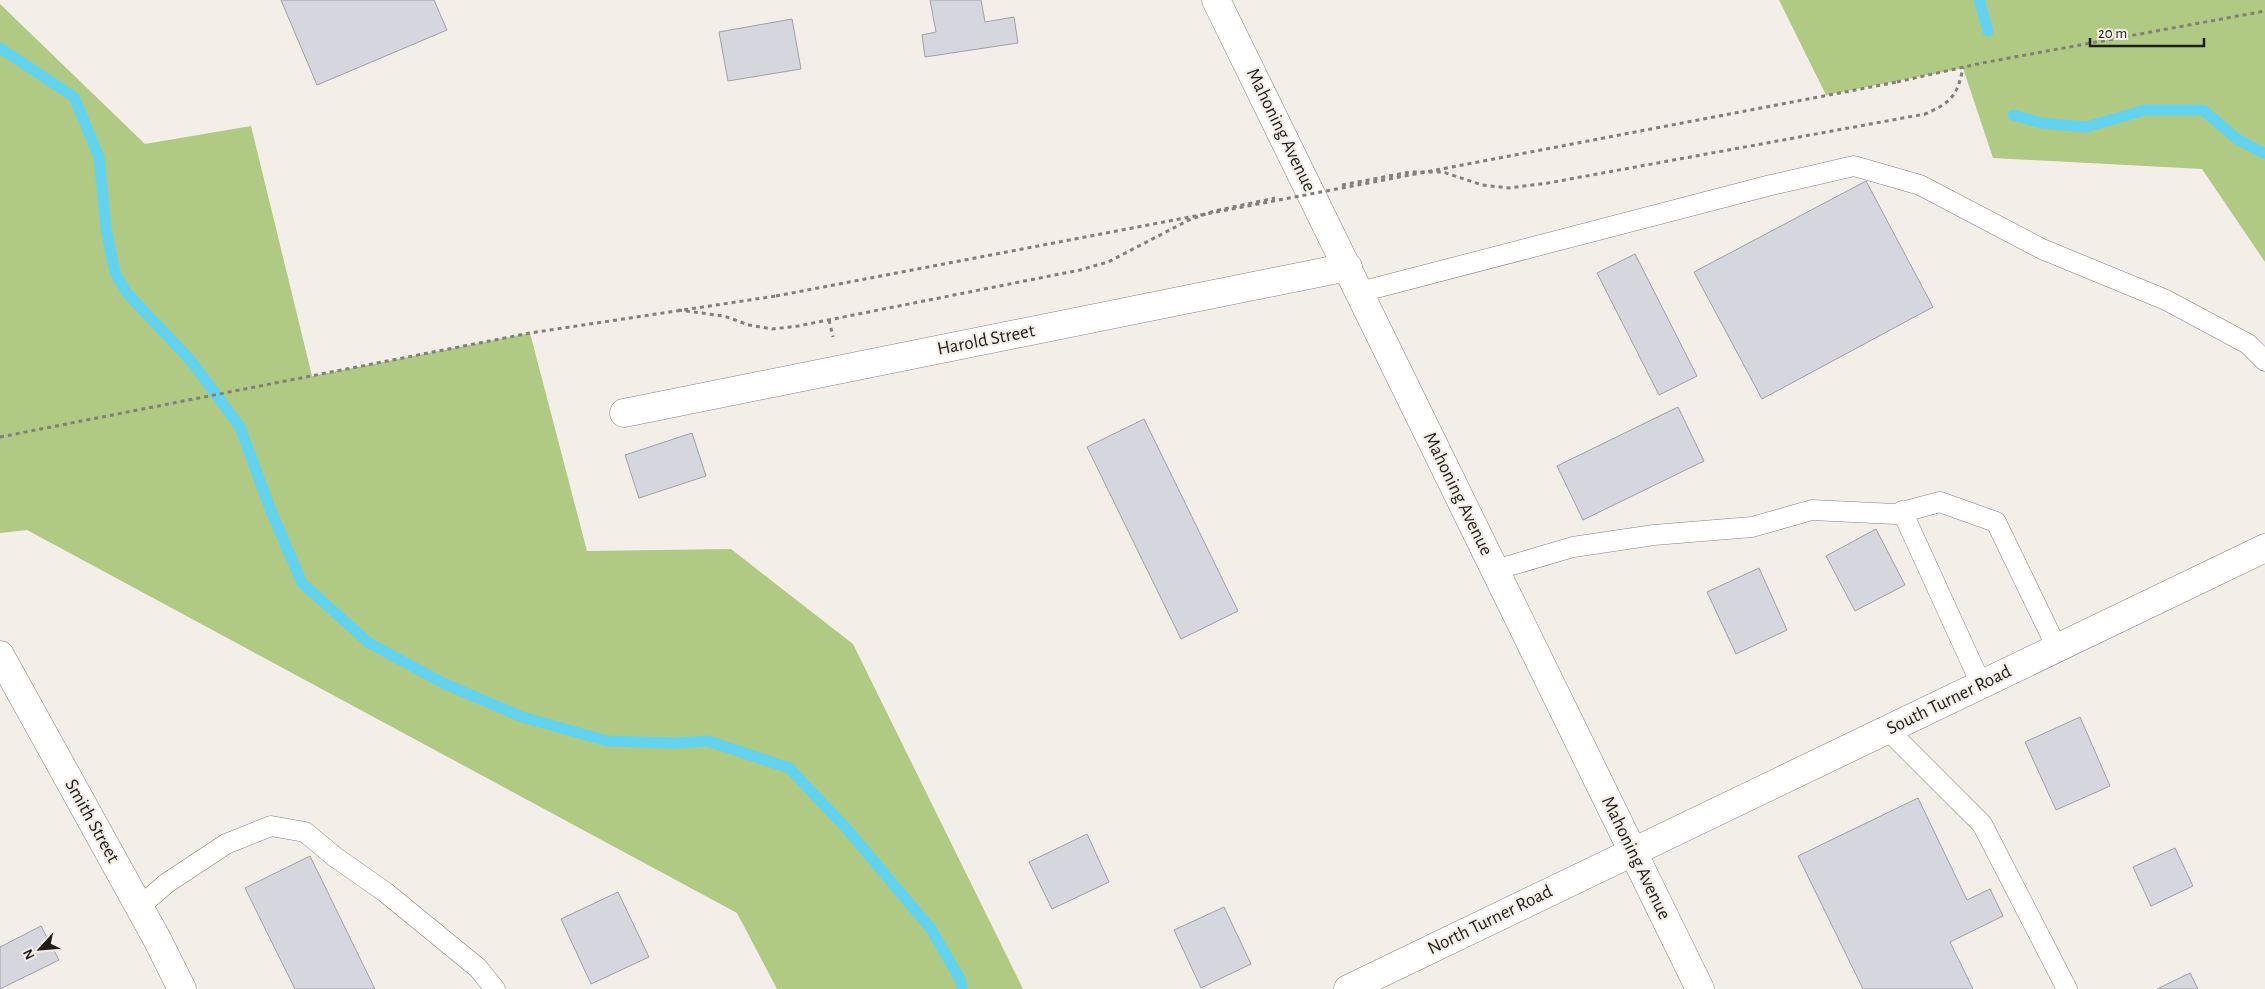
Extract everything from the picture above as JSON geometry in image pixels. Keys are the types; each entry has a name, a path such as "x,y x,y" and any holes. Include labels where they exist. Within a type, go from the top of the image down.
{"street":[{"name":"Mahoning Avenue","path":"1216,0 1700,989"},
{"name":"Harold Street","path":"624,413 1348,267"},
{"name":"South Turner Road","path":"1632,851 2265,548"},
{"name":"Smith Street","path":"0,654 7,679 139,907 182,989"},
{"name":"North Turner Road","path":"1348,989 1632,851"}],"lane":[{"path":"1360,292 1771,185 1854,166 1920,185 2042,249 2166,300 2248,344 2265,361"},
{"path":"1495,570 1573,547 1654,534 1752,527 1812,510 1894,514 1940,502 1996,522 2056,648"},
{"path":"1902,511 1981,684"},
{"path":"1887,730 1982,824 2066,989"},
{"path":"139,907 167,883 226,844 271,826 305,832 335,857 385,892 478,968 495,989"}],"path":[{"path":"0,437 530,333 776,296 1897,82 1963,67 2265,11"},
{"path":"1353,183 1410,172 1443,172 1482,185 1510,188 1548,183 1925,114 1953,98 1960,86 1963,67"},
{"path":"678,310 724,316 749,325 772,328 798,326 1080,270 1108,262 1189,220 1214,211 1256,202"}],"green space":[{"path":"1779,0 2265,0 2265,262 2202,169 1993,158 1963,68 1826,95"},
{"path":"0,4 145,144 251,126 312,376 530,333 587,551 731,549 853,644 1023,989 777,989 737,913 27,530 0,533"}],"building":[{"path":"281,0 434,0 447,30 317,85"},
{"path":"930,0 981,0 985,22 1014,17 1018,43 925,57 922,35 936,32"},
{"path":"792,19 801,69 728,81 719,32"},
{"path":"1866,181 1933,307 1762,399 1694,272"},
{"path":"1635,254 1697,376 1659,395 1597,273"},
{"path":"1678,407 1704,461 1583,520 1557,466"},
{"path":"1144,419 1238,611 1181,639 1087,447"},
{"path":"692,433 706,476 639,498 625,455"},
{"path":"1876,529 1905,585 1855,611 1826,556"},
{"path":"1759,568 1787,630 1736,654 1707,592"},
{"path":"2080,717 2110,786 2056,810 2025,742"},
{"path":"1918,798 1967,900 1990,889 2003,916 1950,942 1973,989 1863,989 1798,856"},
{"path":"1087,834 1109,882 1052,909 1029,862"},
{"path":"2175,848 2193,886 2151,906 2133,867"},
{"path":"310,856 375,989 295,989 245,888"},
{"path":"618,892 649,957 591,984 561,919"},
{"path":"1224,907 1251,964 1201,988 1174,930"},
{"path":"41,926 59,960 0,989 0,947"},
{"path":"2190,973 2198,989 2157,989"}],"waterway":[{"path":"1979,0 1988,31"},
{"path":"0,48 74,97 99,157 106,229 115,273 127,293 192,362 240,427 271,511 302,583 369,643 445,684 522,717 607,741 675,743 708,741 789,768 846,828 931,929 961,981 962,989"},
{"path":"2013,115 2041,123 2086,127 2145,110 2203,110 2237,139 2265,154"}]}
